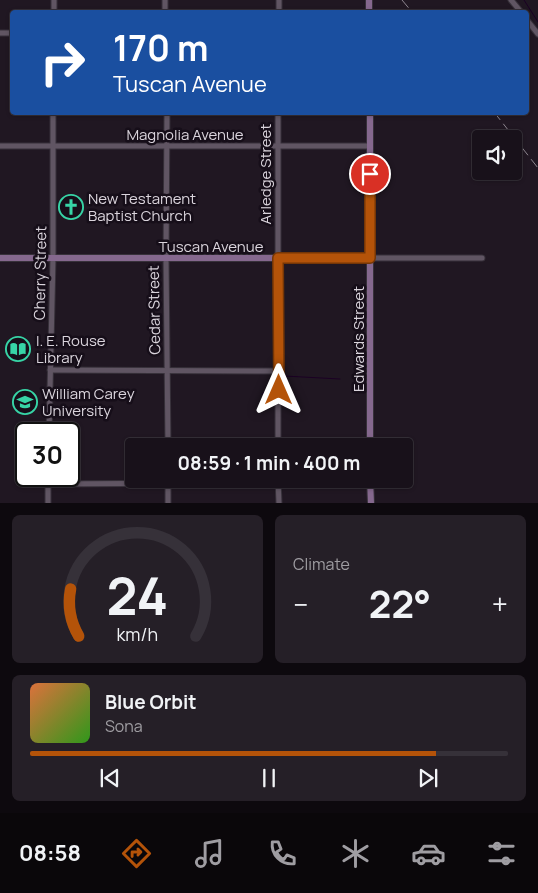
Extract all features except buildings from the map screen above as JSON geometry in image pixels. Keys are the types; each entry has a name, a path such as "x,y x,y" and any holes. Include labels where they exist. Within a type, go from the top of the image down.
{"main road":[{"name":"Edwards Street","path":"370,115 370,438"},
{"name":"Tuscan Avenue","path":"0,258 370,258"},
{"path":"370,488 371,503"}],"street":[{"path":"511,0 519,10"},
{"path":"529,23 538,34"},
{"name":"Cherry Street","path":"49,422 53,258 53,115"},
{"name":"Cedar Street","path":"167,115 168,438"},
{"name":"Arledge Street","path":"278,115 278,438"},
{"name":"Magnolia Avenue","path":"0,146 370,146"},
{"name":"Tuscan Avenue","path":"370,258 482,258"},
{"path":"50,370 279,371"},
{"path":"80,483 125,482"},
{"path":"48,487 48,503"},
{"path":"168,488 168,503"},
{"path":"278,488 278,503"}],"waterway":[{"path":"524,0 538,22"},
{"path":"284,376 340,379"},
{"path":"262,394 274,384"}],"railway":[{"path":"402,0 410,10"},
{"path":"496,115 538,168"}],"place":[{"name":"New Testament Baptist Church","path":"71,207"},
{"name":"I. E. Rouse Library","path":"18,349"},
{"name":"William Carey University","path":"25,402"}],"route":[{"path":"279,390 278,258 370,258 370,174"}]}
